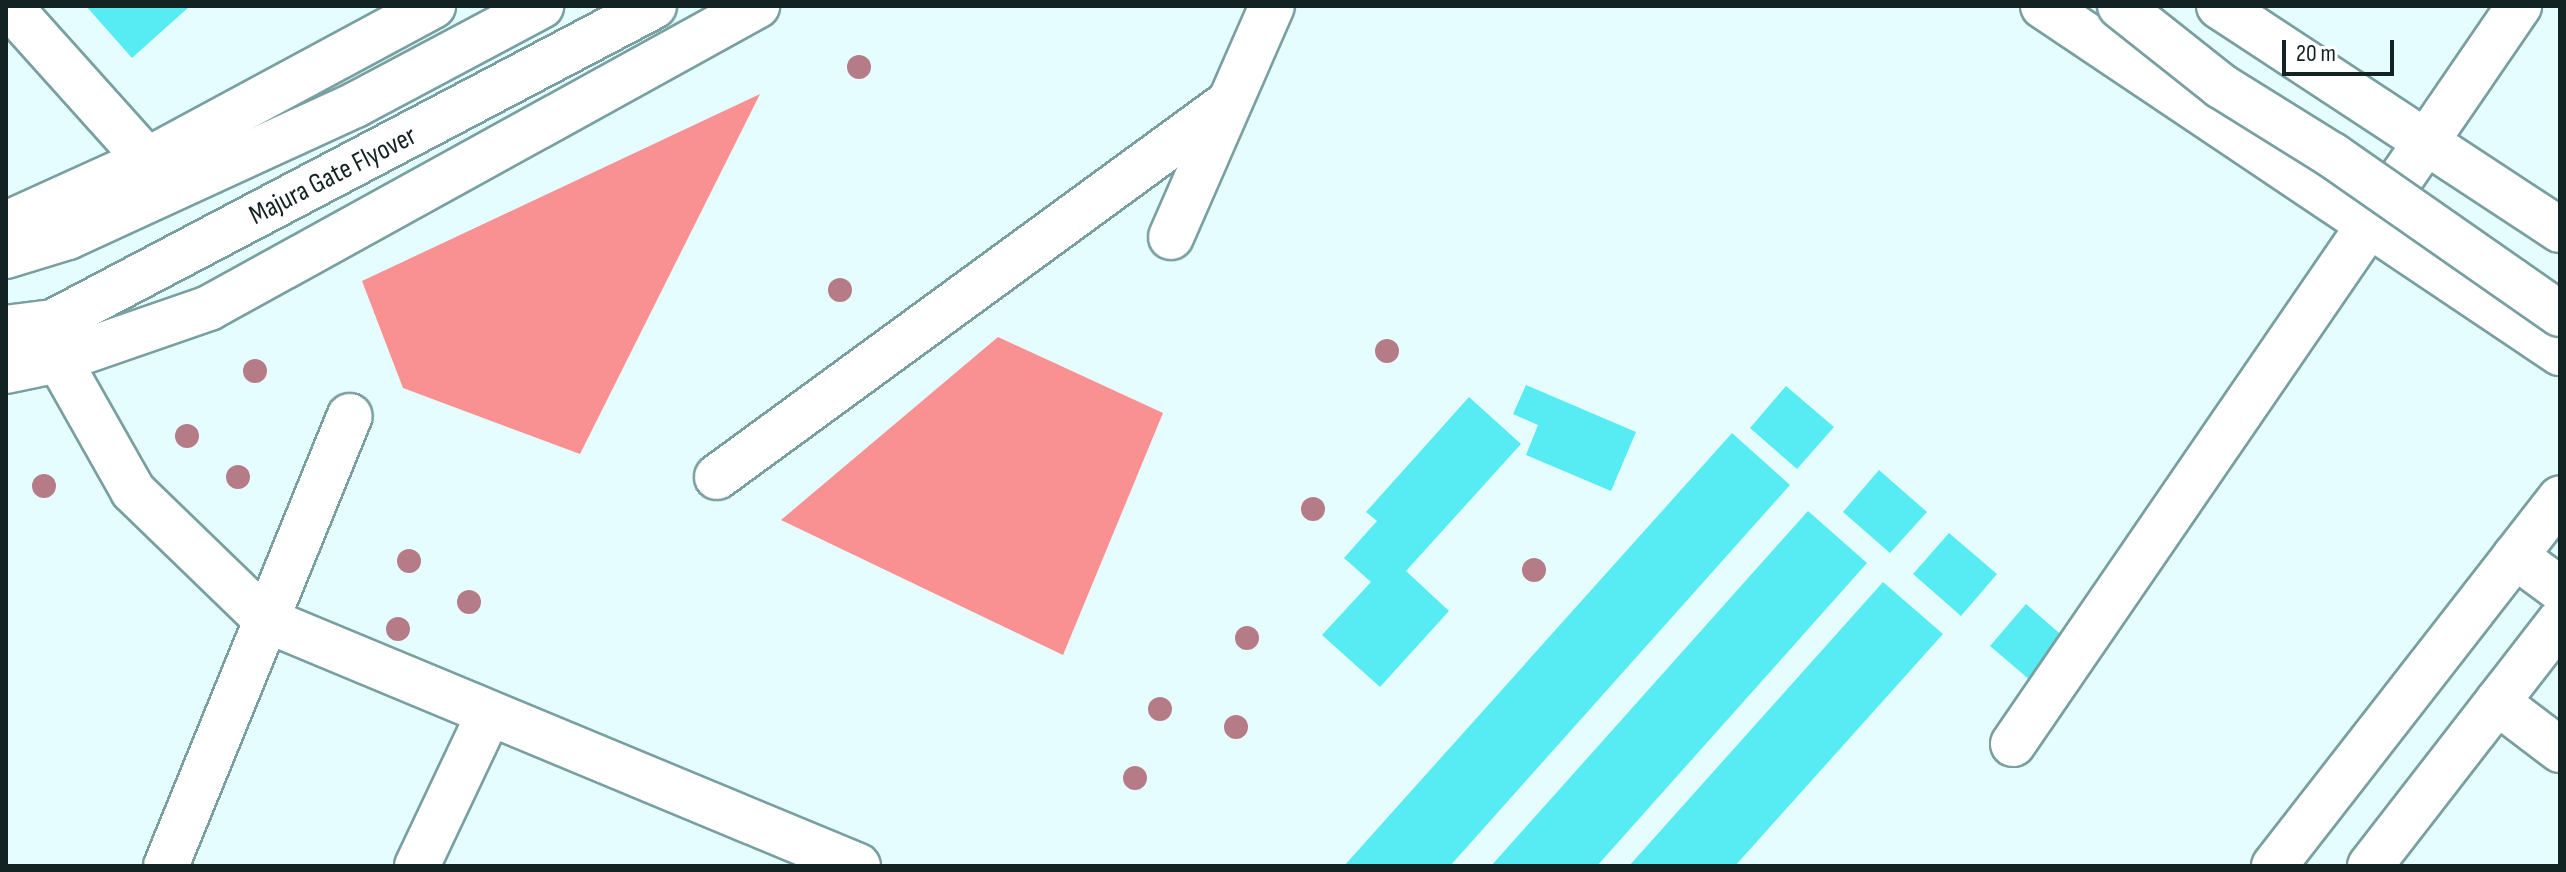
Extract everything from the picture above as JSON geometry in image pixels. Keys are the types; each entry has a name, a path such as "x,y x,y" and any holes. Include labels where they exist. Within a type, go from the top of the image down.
{"main road":[{"path":"9,6 147,160"},
{"name":"Majura Gate Flyover","path":"6,256 68,237 355,105 541,6"},
{"name":"Majura Gate Flyover","path":"6,328 53,322 654,6"},
{"path":"6,371 59,360 209,308 757,6"},
{"path":"1171,237 1272,6"},
{"path":"2043,6 2560,353"},
{"path":"2120,6 2221,86 2332,155 2560,314"},
{"path":"2219,6 2429,141 2560,230"},
{"path":"2235,6 2282,47"},
{"path":"2013,744 2372,226 2519,6"},
{"path":"6,224 147,160 429,7"},
{"path":"717,477 1227,104"},
{"path":"59,360 133,491 266,620 488,716 858,866"},
{"path":"166,866 350,416"},
{"path":"2274,866 2560,498"},
{"path":"2515,556 2560,589"},
{"path":"2370,866 2560,621"},
{"path":"2497,702 2560,750"},
{"path":"417,866 488,716"}],"shaded area":[{"path":"760,94 580,454 403,388 362,281"},
{"path":"998,337 1163,413 1063,655 781,520"}],"building":[{"path":"86,6 190,6 132,58"},
{"path":"1526,385 1636,432 1611,491 1526,455 1538,425 1513,414"},
{"path":"1786,386 1834,427 1797,469 1750,428"},
{"path":"1469,397 1521,444 1406,571 1449,611 1380,687 1322,635 1371,582 1344,558 1377,521 1366,512"},
{"path":"1732,433 1790,485 1450,866 1344,866"},
{"path":"1879,470 1927,512 1890,553 1843,512"},
{"path":"1808,511 1867,563 1597,866 1491,866"},
{"path":"1949,533 1997,574 1961,616 1913,574"},
{"path":"1883,582 1943,634 1735,866 1629,866"},
{"path":"2026,604 2074,646 2038,687 1990,646"}]}
